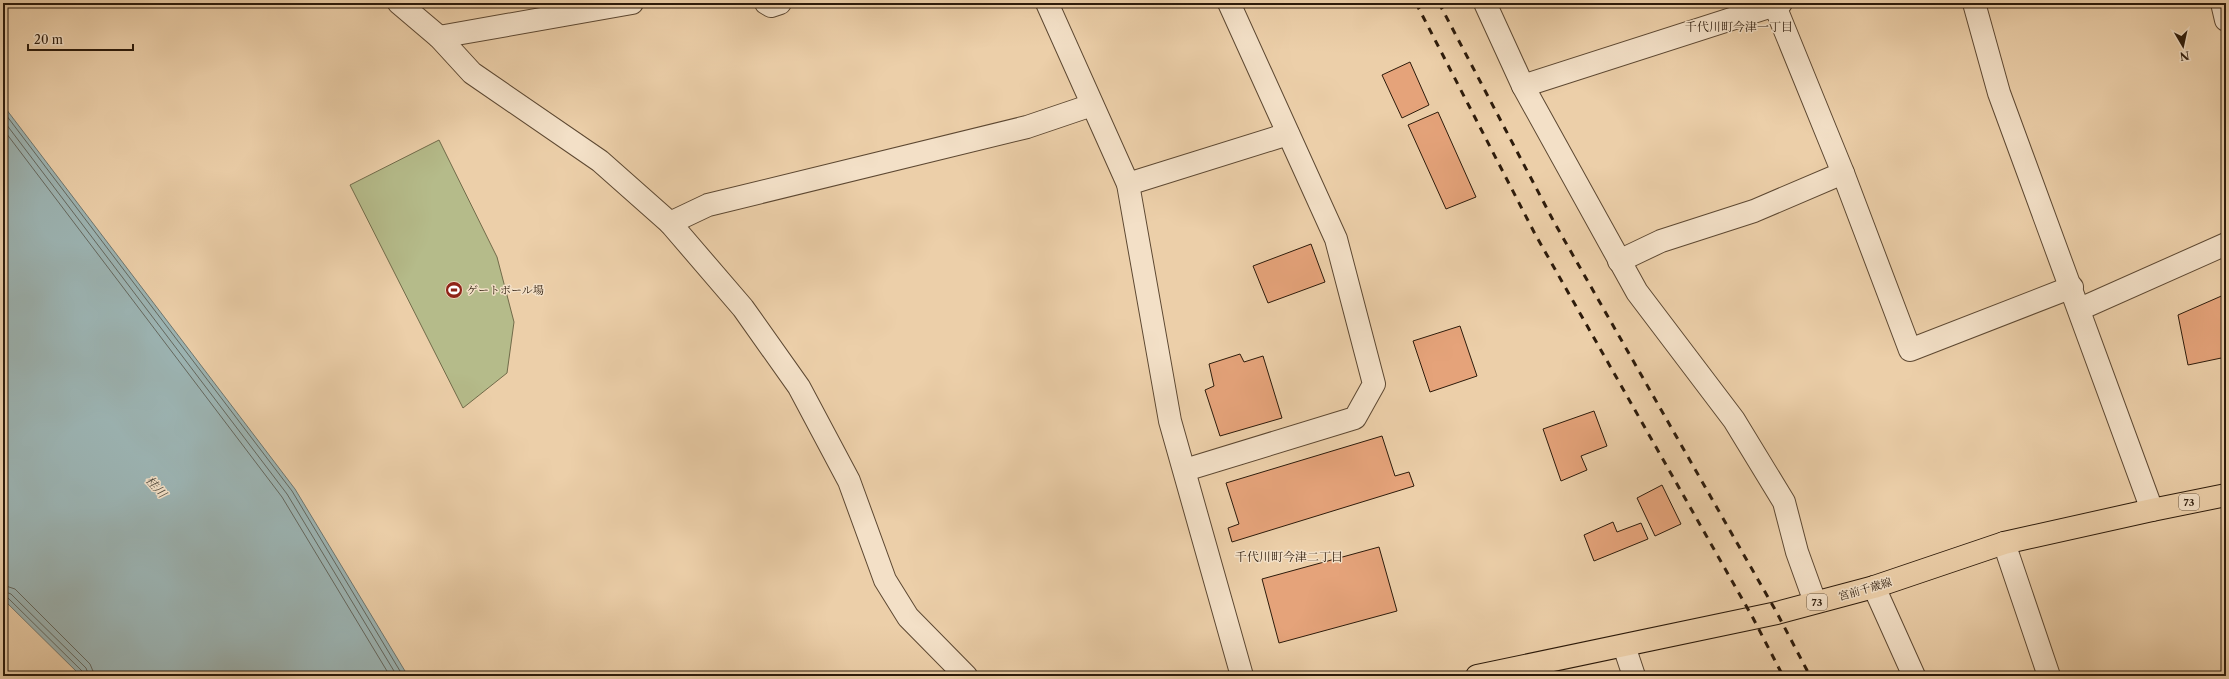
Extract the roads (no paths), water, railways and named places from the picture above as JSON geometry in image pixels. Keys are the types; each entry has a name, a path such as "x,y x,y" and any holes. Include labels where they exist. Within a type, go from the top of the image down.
{"main road":[{"name":"宮前千歳線","path":"1477,676 1777,613 1874,587 2004,543 2226,495"}],"street":[{"path":"399,3 439,37 472,73 600,161 670,223 743,308 799,387 849,481 885,580 908,617 966,676"},
{"path":"439,37 632,3"},
{"path":"766,3 771,6 780,3"},
{"path":"1047,3 1128,184 1170,422 1185,470 1242,676"},
{"path":"1185,470 1356,418 1374,384 1336,239 1229,3"},
{"path":"1485,3 1523,86 1636,292 1734,420 1784,502 1797,552 1815,602"},
{"path":"1974,3 1999,92 2072,287 2152,510"},
{"path":"2222,3 2226,20"},
{"path":"1523,86 1778,5 1910,350 2072,287"},
{"path":"670,223 708,205 1027,127 1092,105"},
{"path":"1128,184 1288,134"},
{"path":"1619,261 1661,241 1754,211 1843,173"},
{"path":"2080,309 2226,244"},
{"path":"2004,543 2049,676"},
{"path":"1874,587 1914,676"},
{"path":"1624,646 1634,676"}],"water":[{"name":"桂川","path":"3,105 295,489 408,676 81,676 3,599"}],"railway":[{"path":"1416,3 1535,234 1753,618 1783,676"},
{"path":"1439,3 1554,222 1777,613 1810,676"}],"place":[{"name":"ゲートボール場","path":"454,290"}],"district":[{"name":"千代川町今津一丁目","path":"1739,27"},
{"name":"千代川町今津二丁目","path":"1289,557"}]}
